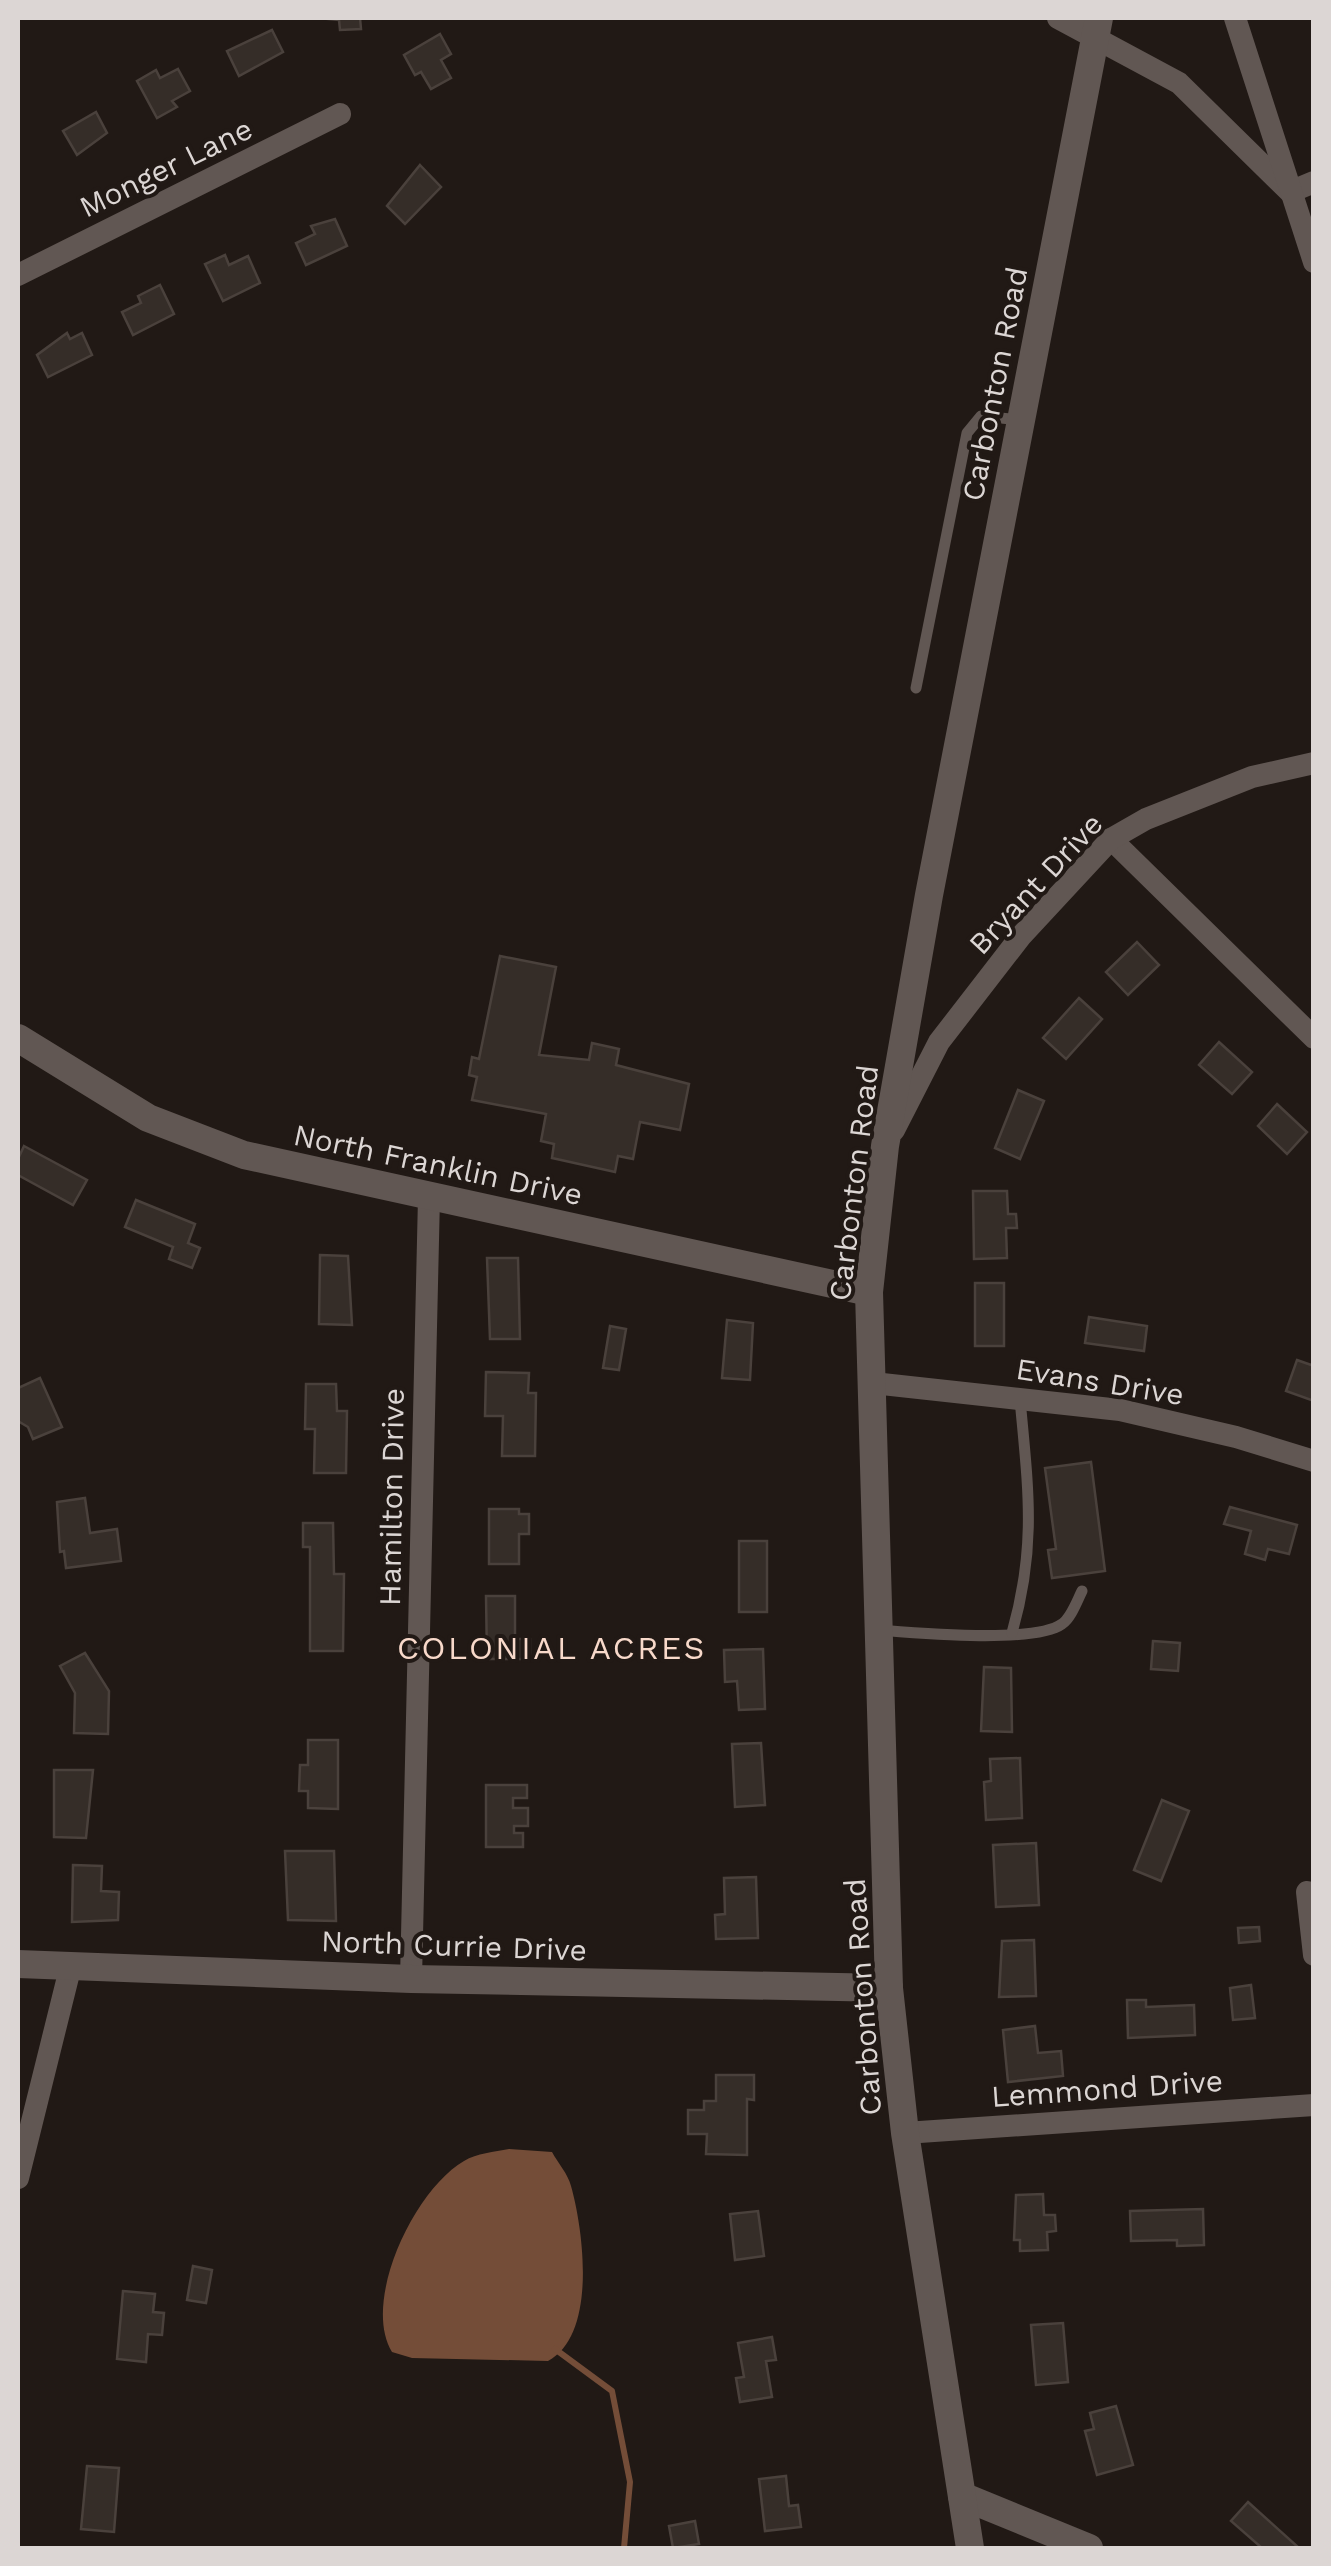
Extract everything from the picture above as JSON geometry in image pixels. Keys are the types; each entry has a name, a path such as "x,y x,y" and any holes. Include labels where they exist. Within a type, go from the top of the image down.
{"street":[{"path":"1058,18 1098,26 1179,83 1290,192"},
{"path":"1236,18 1314,262"},
{"name":"Carbonton Road","path":"970,2548 905,2133 889,1988 870,1292 885,1146 1098,26"},
{"name":"Monger Lane","path":"18,275 340,114"},
{"path":"1290,192 1314,182"},
{"name":"Bryant Drive","path":"885,1146 938,1042 1021,936 1110,839 1146,819 1252,777 1314,764"},
{"path":"1110,839 1314,1038"},
{"name":"North Franklin Drive","path":"18,1038 148,1118 244,1155 870,1292"},
{"name":"Hamilton Drive","path":"410,1979 429,1196"},
{"name":"Evans Drive","path":"873,1383 1120,1410 1236,1436 1314,1461"},
{"path":"1308,1892 1314,1955"},
{"name":"North Currie Drive","path":"18,1964 410,1979 889,1988"},
{"path":"18,2178 72,1965"},
{"name":"Lemmond Drive","path":"905,2133 1314,2106"},
{"path":"962,2496 1088,2548"}],"lane":[{"path":"916,688 967,432 980,416 1021,420"},
{"path":"1012,1633 1027,1580 1032,1523 1020,1399"},
{"path":"880,1630 944,1636 1047,1632 1065,1623 1082,1590"}],"shaded area":[{"path":"509,2149 552,2152 571,2186 580,2229 583,2281 574,2329 564,2348 548,2361 412,2358 392,2352 384,2330 383,2305 388,2277 412,2220 428,2195 464,2161"}],"building":[{"path":"318,18 360,18 361,29 340,30 339,20"},
{"path":"272,30 283,52 239,76 227,51"},
{"path":"440,34 451,54 441,60 451,78 431,89 421,72 415,75 404,55"},
{"path":"178,69 190,91 172,101 177,107 157,118 137,81 156,70 160,78"},
{"path":"96,112 107,133 77,155 63,131"},
{"path":"420,165 441,187 405,224 387,206"},
{"path":"335,219 347,246 306,265 296,243 315,234 311,226"},
{"path":"225,255 229,265 248,256 260,283 223,301 205,264"},
{"path":"160,285 174,314 133,335 122,312 141,303 138,296"},
{"path":"67,333 70,339 82,333 92,355 48,377 37,355"},
{"path":"1137,942 1159,965 1128,995 1106,972"},
{"path":"500,956 556,967 539,1055 589,1060 592,1043 619,1049 616,1065 689,1084 680,1130 640,1122 633,1159 618,1156 615,1172 552,1158 554,1144 541,1141 546,1114 472,1100 477,1077 469,1075 472,1057 479,1059"},
{"path":"1079,998 1102,1019 1066,1059 1043,1038"},
{"path":"1219,1042 1252,1072 1232,1094 1199,1065"},
{"path":"1018,1090 1044,1101 1020,1159 995,1148"},
{"path":"1277,1104 1307,1132 1287,1154 1258,1126"},
{"path":"24,1146 87,1180 73,1205 18,1175 18,1159"},
{"path":"973,1191 1007,1191 1008,1214 1016,1214 1017,1228 1006,1228 1007,1258 974,1259"},
{"path":"136,1200 195,1224 188,1243 200,1248 192,1268 169,1259 173,1247 125,1227"},
{"path":"320,1255 348,1256 352,1325 319,1324"},
{"path":"487,1258 518,1258 520,1339 490,1339"},
{"path":"975,1283 1004,1283 1004,1346 975,1346"},
{"path":"1089,1317 1147,1326 1144,1351 1085,1343"},
{"path":"727,1320 753,1323 750,1380 722,1378"},
{"path":"610,1326 626,1329 619,1370 603,1368"},
{"path":"1297,1360 1314,1366 1314,1401 1286,1391"},
{"path":"486,1372 529,1373 528,1393 536,1393 535,1456 502,1456 503,1416 485,1416"},
{"path":"40,1378 62,1427 33,1439 28,1427 18,1421 18,1388"},
{"path":"306,1384 336,1384 337,1411 347,1411 346,1473 314,1473 315,1429 305,1429"},
{"path":"1091,1462 1105,1571 1052,1578 1048,1550 1056,1549 1045,1468"},
{"path":"85,1498 90,1533 117,1529 121,1561 66,1568 64,1551 60,1552 57,1502"},
{"path":"1230,1507 1297,1525 1289,1554 1268,1549 1265,1560 1245,1554 1251,1531 1224,1524"},
{"path":"489,1509 519,1509 519,1514 529,1514 529,1534 519,1534 519,1564 489,1564"},
{"path":"303,1523 333,1523 334,1574 344,1574 343,1651 310,1651 310,1547 303,1547"},
{"path":"739,1541 767,1541 767,1612 739,1612"},
{"path":"486,1596 515,1596 515,1639 530,1639 530,1659 487,1659"},
{"path":"1153,1641 1180,1643 1178,1671 1151,1669"},
{"path":"763,1649 765,1709 739,1710 737,1681 725,1682 724,1650"},
{"path":"85,1653 109,1691 108,1734 74,1733 75,1693 60,1666"},
{"path":"984,1667 1011,1668 1012,1732 981,1731"},
{"path":"308,1740 338,1740 338,1809 308,1808 308,1791 299,1791 300,1765 308,1765"},
{"path":"761,1743 765,1805 735,1807 732,1744"},
{"path":"1020,1758 1022,1818 986,1820 984,1782 991,1781 990,1759"},
{"path":"54,1770 93,1770 86,1838 54,1837"},
{"path":"486,1785 527,1785 527,1798 513,1798 513,1808 528,1808 528,1826 514,1826 514,1833 523,1833 523,1847 486,1847"},
{"path":"1162,1800 1189,1811 1161,1881 1134,1870"},
{"path":"1036,1843 1039,1905 996,1907 993,1845"},
{"path":"285,1851 334,1851 336,1921 288,1920"},
{"path":"73,1865 102,1866 101,1891 119,1892 118,1920 72,1922"},
{"path":"756,1877 758,1938 716,1939 715,1915 725,1914 724,1878"},
{"path":"1259,1927 1260,1941 1239,1943 1238,1928"},
{"path":"1034,1940 1036,1996 999,1997 1002,1941"},
{"path":"1251,1985 1255,2018 1233,2020 1230,1988"},
{"path":"1127,2000 1146,2000 1146,2007 1194,2005 1195,2035 1128,2038"},
{"path":"1035,2026 1038,2053 1061,2051 1063,2076 1008,2082 1003,2030"},
{"path":"716,2075 754,2075 754,2100 747,2099 747,2155 706,2154 707,2134 688,2134 688,2110 704,2110 704,2101 716,2101"},
{"path":"1043,2194 1044,2215 1055,2215 1056,2231 1047,2232 1048,2250 1020,2251 1020,2240 1014,2240 1016,2195"},
{"path":"1203,2209 1204,2245 1177,2246 1177,2240 1131,2241 1130,2211"},
{"path":"758,2211 764,2256 735,2260 730,2214"},
{"path":"193,2266 212,2270 206,2303 187,2300"},
{"path":"123,2291 155,2294 153,2312 164,2313 162,2335 148,2334 146,2362 117,2359"},
{"path":"1063,2323 1068,2382 1036,2385 1031,2325"},
{"path":"772,2337 776,2360 766,2361 772,2397 740,2402 736,2378 744,2377 738,2343"},
{"path":"1116,2406 1133,2465 1097,2475 1085,2431 1094,2429 1090,2413"},
{"path":"87,2466 119,2468 114,2532 81,2529"},
{"path":"786,2476 789,2506 798,2505 801,2527 765,2531 759,2479"},
{"path":"1248,2502 1299,2548 1262,2548 1231,2521"},
{"path":"695,2521 699,2544 673,2548 669,2526"}],"waterway":[{"path":"555,2349 612,2391 630,2482 624,2548"}],"district":[{"name":"COLONIAL ACRES","path":"552,1648"}]}
